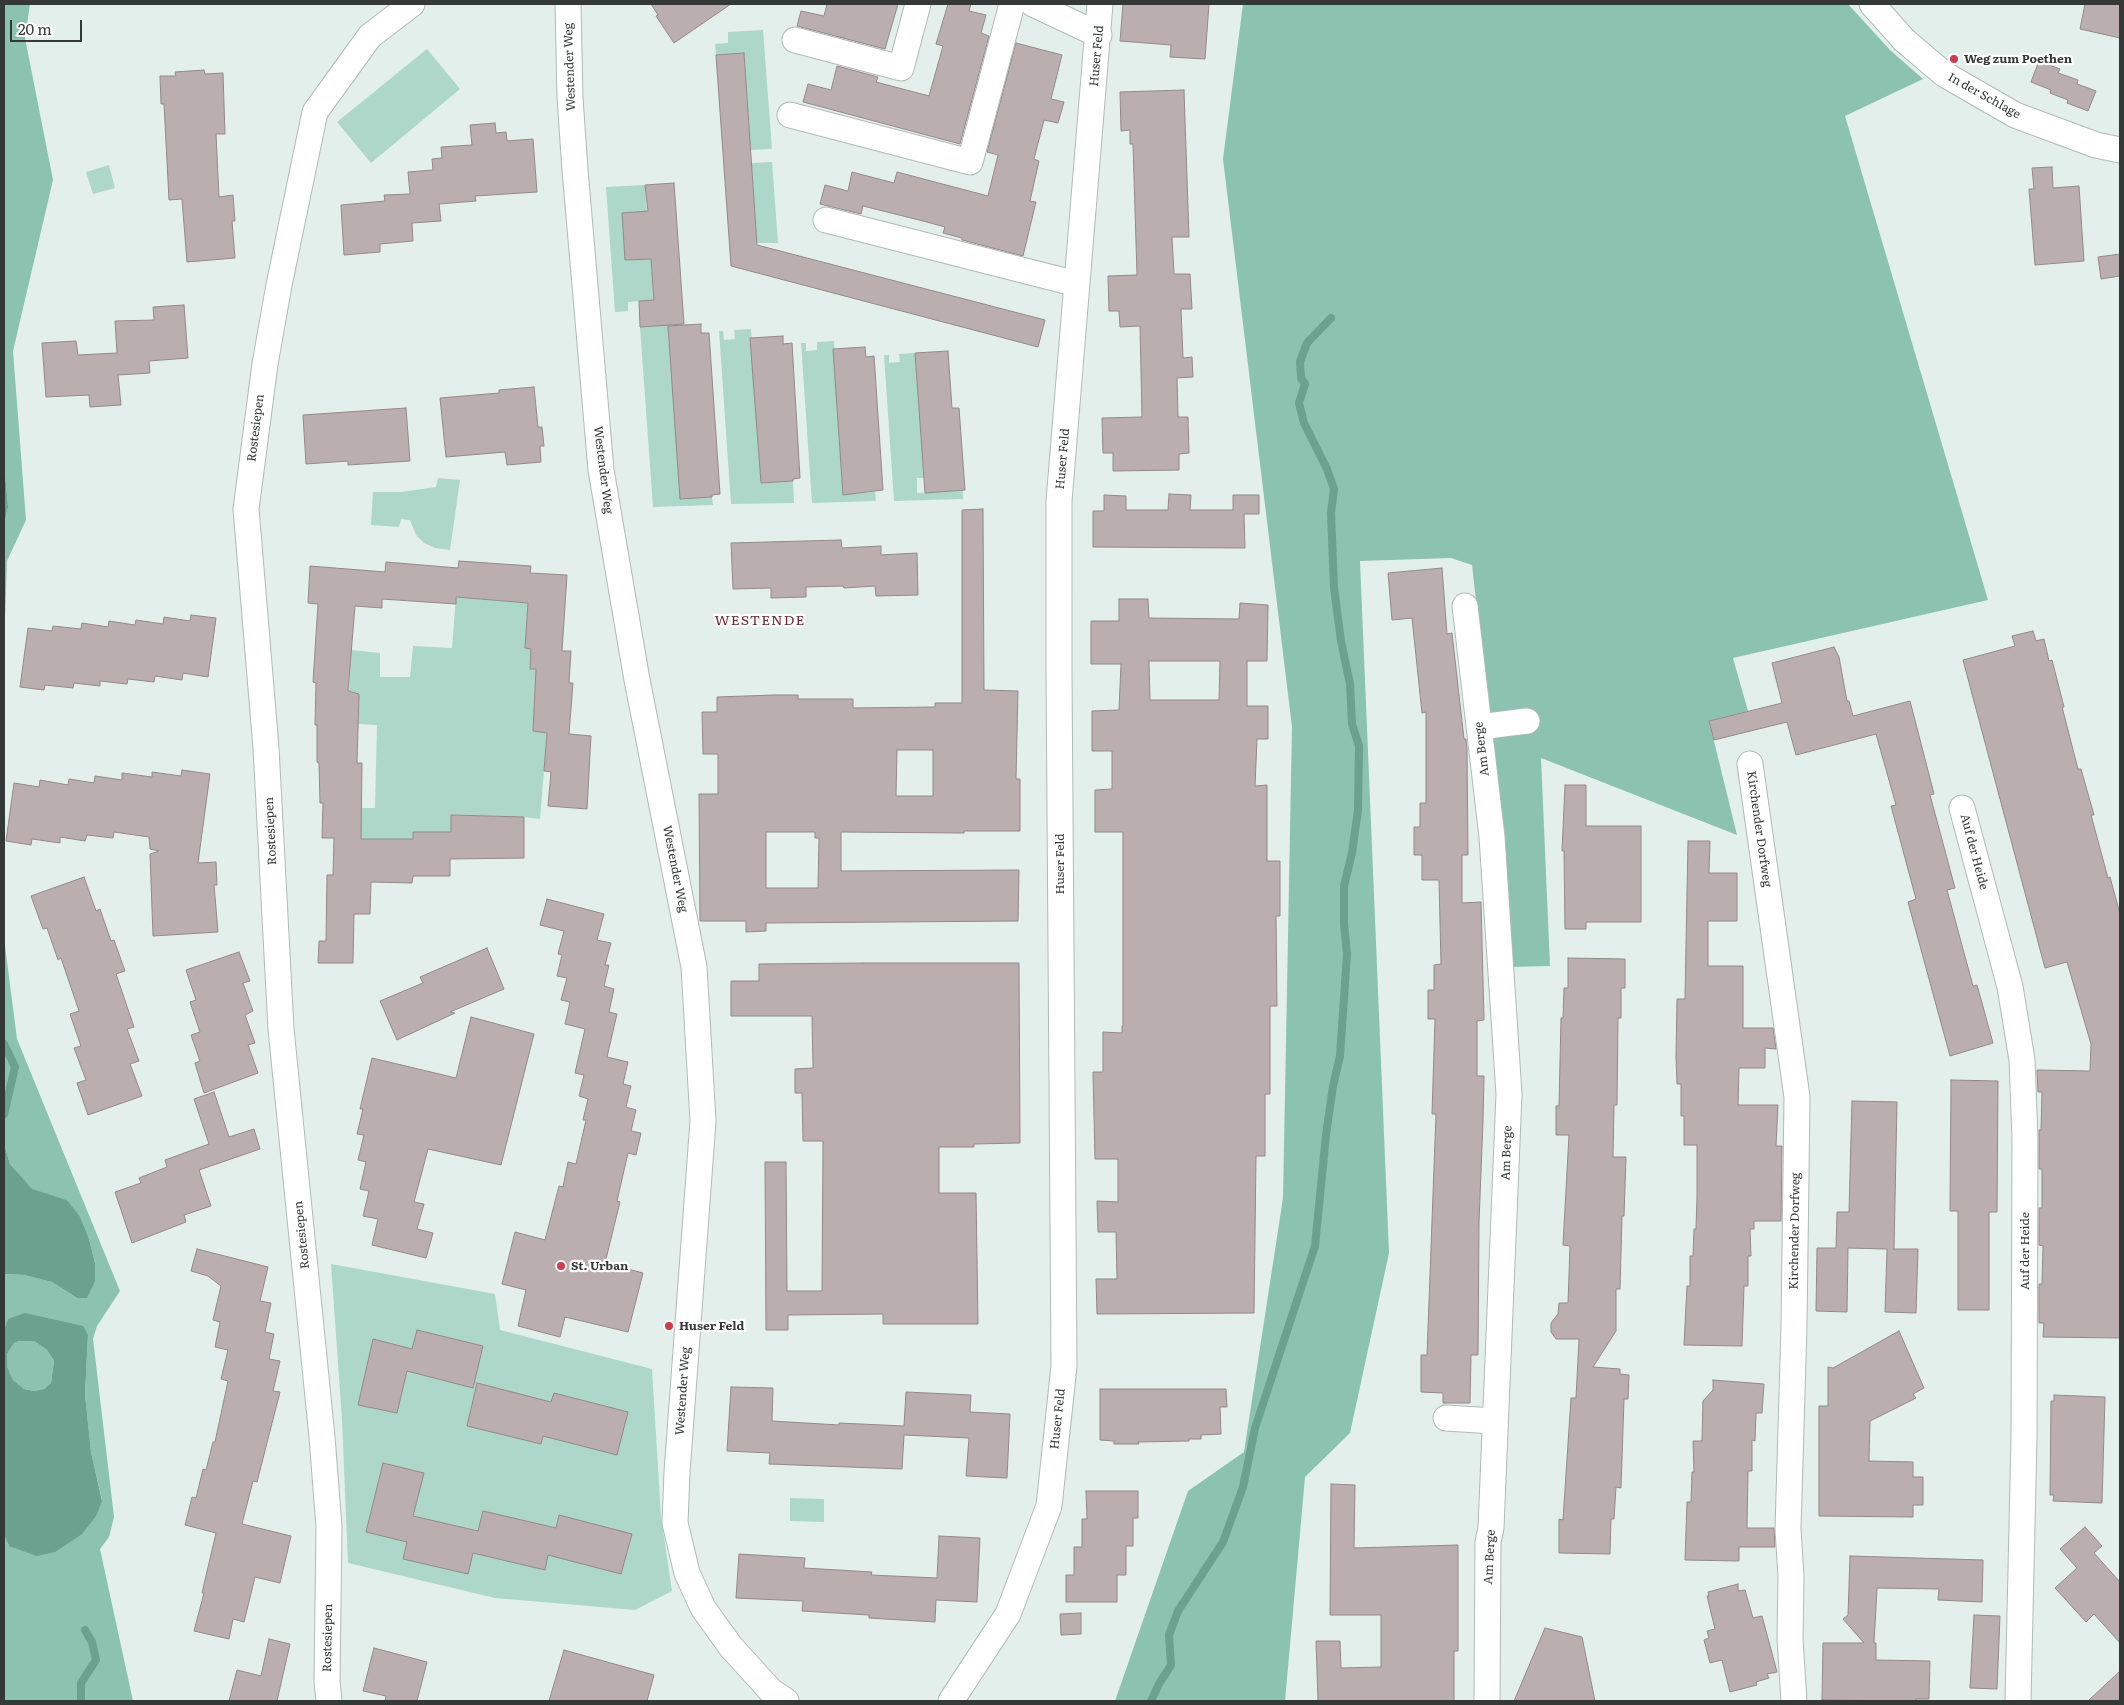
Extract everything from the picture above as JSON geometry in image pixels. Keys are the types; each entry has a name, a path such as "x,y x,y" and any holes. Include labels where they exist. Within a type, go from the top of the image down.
{"street":[{"name":"Rostesiepen","path":"329,1701 327,1681 329,1526 322,1437 280,1029 266,748 246,509 265,364 282,268 315,112 370,36 412,4"},
{"name":"Westender Weg","path":"568,4 570,98 575,170 601,470 638,680 695,976 704,1121 677,1472 675,1523 687,1573 703,1608 731,1647 772,1691 786,1701"},
{"path":"795,40 901,68 918,4"},
{"path":"790,115 970,162 1012,4"},
{"path":"1033,4 1099,35"},
{"name":"Huser Feld","path":"952,1701 1008,1614 1049,1506 1064,1366 1059,501 1099,35 1100,4"},
{"name":"In der Schlage","path":"1872,4 1904,40 1944,74 2015,116 2096,145 2120,150"},
{"path":"826,220 1077,284"},
{"name":"Am Berge","path":"1465,606 1492,837 1509,1094 1500,1350 1494,1421 1492,1528 1488,1542 1487,1701"},
{"path":"1479,727 1527,721"},
{"name":"Kirchender Dorfweg","path":"1750,764 1797,1097 1794,1326 1788,1530 1791,1578 1790,1638 1794,1701"},
{"name":"Auf der Heide","path":"1962,808 2010,987 2022,1060 2025,1139 2024,1438 2018,1701"},
{"path":"1446,1418 1494,1421"}],"shaded area":[{"path":"4,4 30,4 25,38 53,180 13,351 26,520 7,561 4,646 4,525 8,507 4,461"},
{"path":"1243,4 1848,4 1890,50 1923,79 1845,116 1988,600 1733,658 1748,711 1709,721 1737,835 1541,758 1550,966 1510,967 1503,838 1472,565 1451,558 1360,561 1389,1253 1350,1433 1305,1477 1285,1701 1115,1701 1188,1491 1244,1452 1283,1198 1292,727 1223,159"},
{"path":"763,30 772,149 750,150 744,53 716,55 715,44 728,43 728,32"},
{"path":"427,49 460,89 371,163 337,122"},
{"path":"772,162 778,243 757,243 751,163"},
{"path":"109,165 115,188 93,194 86,172"},
{"path":"645,185 654,300 628,302 628,311 615,312 606,187"},
{"path":"669,317 681,499 712,497 713,505 653,507 640,327 652,327 652,318"},
{"path":"751,329 761,483 793,481 794,503 731,504 719,331 723,331 724,340 735,339 734,330"},
{"path":"834,341 843,494 875,492 876,501 812,503 801,343 806,343 806,351 817,350 817,342"},
{"path":"916,353 924,478 917,478 917,493 941,492 962,477 963,499 894,501 884,355 889,355 889,363 900,362 899,354"},
{"path":"4,461 8,507 4,525"},
{"path":"438,478 460,480 450,550 435,548 424,543 416,535 410,520 401,519 399,527 371,525 373,492 401,492 436,487"},
{"path":"456,597 528,603 525,648 531,649 530,669 536,669 533,731 547,733 540,819 451,815 451,832 413,832 413,839 361,839 361,808 375,808 377,725 358,724 359,694 349,691 351,650 380,653 380,677 410,677 413,646 452,648"},
{"path":"4,938 17,1039 120,1291 97,1326 93,1339 114,1517 109,1537 100,1549 133,1701 4,1701 4,1535 9,1546 102,1500 91,1452 85,1394 88,1335 8,1319 4,1329 4,1274 24,1275 52,1282 77,1298 95,1281 95,1263 89,1239 67,1200 32,1190 10,1164 4,1144"},
{"path":"4,1144 10,1164 32,1189 67,1200 80,1217 89,1239 95,1263 95,1281 87,1298 77,1298 52,1282 24,1275 4,1274"},
{"path":"331,1264 495,1294 500,1330 652,1369 661,1517 672,1591 635,1610 495,1598 348,1563 342,1420"},
{"path":"25,1313 83,1326 88,1335 85,1394 91,1452 102,1501 96,1516 82,1534 55,1552 37,1556 9,1546 4,1535 4,1329 8,1319","holes":["34,1341 47,1350 54,1361 51,1383 44,1389 34,1391 24,1389 13,1380 7,1366 7,1354 14,1343"]},
{"path":"34,1341 47,1350 54,1361 51,1383 44,1389 34,1391 24,1389 13,1380 7,1366 7,1354 14,1343"},
{"path":"790,1498 824,1499 824,1522 790,1521"}],"building":[{"path":"651,4 731,4 674,43 656,16 658,15"},
{"path":"827,4 898,4 885,49 797,26 801,11 824,16"},
{"path":"948,4 971,4 969,11 986,15 981,33 989,36 960,144 803,102 808,84 831,90 837,66 878,77 876,82 929,96 943,46 936,44"},
{"path":"1123,4 1209,4 1205,59 1170,57 1171,45 1120,41"},
{"path":"2085,4 2120,4 2120,38 2080,29"},
{"path":"1016,43 1062,55 1051,99 1064,102 1058,123 1044,120 1034,159 1039,161 1030,201 1036,202 1023,256 962,240 962,238 943,233 945,227 923,221 863,206 861,214 820,204 825,185 848,191 852,172 894,183 897,172 988,196 998,155 987,152"},
{"path":"744,53 757,245 1045,320 1038,347 731,266 716,55"},
{"path":"2039,61 2060,69 2058,73 2078,80 2077,84 2096,91 2088,111 2067,103 2068,100 2050,93 2051,90 2031,82"},
{"path":"204,70 205,74 223,73 225,134 216,134 219,197 233,195 235,221 232,221 235,258 187,262 182,199 169,200 164,104 161,104 160,76 176,76 175,72"},
{"path":"1184,90 1189,237 1172,237 1174,274 1190,274 1192,309 1181,309 1183,358 1192,357 1193,377 1177,378 1178,417 1188,417 1189,453 1179,454 1179,470 1113,471 1113,453 1103,453 1102,418 1142,417 1140,326 1120,327 1119,311 1109,311 1108,276 1137,275 1133,144 1130,144 1130,130 1121,131 1120,92"},
{"path":"495,123 496,133 506,132 507,141 533,139 537,192 475,196 476,201 439,204 441,221 412,223 413,241 380,244 380,252 344,255 341,205 385,201 384,195 410,194 408,172 433,170 432,159 442,158 441,147 472,145 470,125"},
{"path":"2052,167 2053,188 2079,186 2084,261 2035,265 2029,189 2034,189 2032,168"},
{"path":"674,183 684,324 640,327 639,301 654,300 651,259 625,260 622,213 648,211 645,185"},
{"path":"2120,254 2120,276 2101,279 2098,257"},
{"path":"184,305 188,358 149,361 150,373 118,375 121,405 90,407 89,395 46,397 42,343 76,341 78,355 117,353 115,321 154,320 153,307"},
{"path":"701,324 701,333 709,333 720,494 712,495 712,497 680,499 668,326"},
{"path":"783,336 783,344 792,343 800,478 793,479 793,481 761,483 750,338"},
{"path":"865,347 866,357 874,356 883,490 843,495 833,349"},
{"path":"948,351 952,408 959,408 965,490 925,493 915,353"},
{"path":"534,387 538,427 542,427 544,446 540,446 541,462 507,465 505,452 446,457 440,398 499,393 499,390"},
{"path":"406,408 410,461 348,465 348,461 306,464 303,415"},
{"path":"1169,494 1191,495 1190,510 1233,510 1233,495 1259,495 1259,514 1244,514 1245,548 1093,547 1093,511 1104,511 1104,495 1126,496 1126,510 1168,510"},
{"path":"983,509 984,690 1018,691 1016,779 1020,779 1020,831 964,831 964,833 841,832 841,871 1019,870 1018,921 766,923 766,931 746,932 746,921 700,921 699,794 718,794 718,754 703,754 702,712 717,712 717,697 774,695 798,695 798,699 853,699 853,708 935,707 935,703 962,703 962,510","holes":["897,750 933,750 933,796 896,796","766,832 815,832 815,838 819,838 818,888 766,888"]},
{"path":"841,540 842,548 881,546 881,555 917,553 918,595 876,596 875,586 844,588 843,586 806,587 806,597 771,598 771,588 733,589 731,543"},
{"path":"459,561 531,566 530,573 567,575 562,651 571,651 569,683 573,683 569,734 591,736 587,809 548,806 551,772 544,771 547,733 533,731 536,669 530,669 531,649 525,648 528,603 456,597 456,604 382,599 382,608 355,606 348,691 359,694 357,763 362,763 361,839 413,839 413,832 451,832 451,815 524,817 524,858 450,859 450,876 413,876 412,883 371,882 370,914 354,914 353,963 318,963 319,941 326,941 327,875 333,875 334,838 322,838 323,803 320,803 317,725 315,725 316,683 313,682 318,604 308,603 310,566 385,572 386,562 458,568"},
{"path":"1442,568 1447,634 1452,633 1464,739 1466,739 1467,750 1468,855 1462,855 1462,903 1481,902 1484,1020 1477,1021 1477,1076 1484,1076 1479,1222 1478,1355 1471,1355 1470,1403 1443,1403 1443,1393 1421,1392 1421,1355 1427,1355 1436,1114 1432,1114 1435,1019 1428,1019 1428,990 1434,990 1434,965 1441,964 1439,880 1422,880 1422,855 1414,855 1414,827 1420,827 1420,803 1426,803 1426,712 1422,713 1412,618 1392,620 1388,573"},
{"path":"1119,599 1148,599 1149,618 1239,619 1240,603 1268,605 1267,661 1247,661 1247,706 1268,706 1268,739 1257,739 1255,786 1267,785 1267,861 1280,861 1280,916 1276,916 1277,1006 1270,1006 1270,1094 1265,1094 1265,1156 1256,1156 1254,1313 1097,1314 1096,1279 1117,1279 1116,1232 1098,1232 1097,1201 1118,1202 1118,1159 1095,1159 1093,1072 1103,1072 1103,1032 1122,1033 1123,1026 1123,832 1095,832 1095,790 1112,789 1112,751 1092,751 1092,711 1119,710 1121,664 1091,664 1091,621 1119,621","holes":["1149,661 1220,661 1219,700 1150,700"]},
{"path":"191,615 216,618 208,677 183,673 182,680 155,676 154,682 128,679 127,684 100,681 100,686 74,683 73,688 45,685 44,690 20,687 28,628 52,631 53,626 81,629 82,623 108,627 109,621 135,625 136,620 163,624 164,617 190,621"},
{"path":"2033,631 2036,641 2044,639 2049,661 2052,660 2078,769 2081,769 2094,815 2091,815 2120,914 2120,1338 2043,1337 2044,1323 2039,1323 2039,1284 2042,1284 2043,1246 2039,1245 2039,1208 2042,1208 2039,1130 2041,1130 2042,1092 2038,1092 2037,1070 2090,1071 2091,1044 2067,962 2045,968 1963,660 2015,646 2012,636"},
{"path":"1834,647 1839,657 1847,701 1849,701 1853,716 1910,701 1934,794 1930,795 1955,888 1947,890 1973,986 1977,985 1993,1043 1950,1056 1908,902 1916,899 1891,806 1896,805 1876,734 1796,755 1787,722 1714,740 1709,721 1782,703 1772,663"},
{"path":"182,770 210,774 198,863 216,862 217,885 214,885 218,932 153,936 150,854 159,851 150,849 149,837 114,832 113,838 87,835 85,841 60,837 60,843 32,839 31,845 6,841 14,783 39,787 40,780 68,785 69,779 94,783 95,776 122,780 122,773 152,777 152,772 181,776"},
{"path":"1565,785 1586,785 1586,826 1641,826 1641,922 1586,922 1586,929 1565,929 1564,851 1562,851"},
{"path":"1688,841 1710,841 1709,873 1737,873 1737,921 1708,921 1708,966 1743,966 1743,1028 1773,1028 1776,1049 1765,1048 1765,1068 1739,1068 1738,1105 1778,1105 1776,1146 1782,1146 1781,1221 1754,1221 1754,1229 1750,1229 1751,1256 1748,1256 1748,1286 1744,1286 1742,1346 1684,1345 1687,1286 1690,1286 1690,1256 1693,1256 1697,1197 1697,1145 1684,1145 1684,1116 1681,1116 1681,1084 1677,1084 1676,1057 1677,999 1685,999"},
{"path":"84,877 96,911 100,909 111,941 114,940 125,971 116,974 134,1027 127,1029 139,1061 130,1064 142,1096 88,1115 77,1083 86,1080 74,1048 81,1046 70,1014 79,1011 61,958 58,960 47,928 43,929 31,896"},
{"path":"547,899 604,914 597,940 611,943 605,965 609,965 604,986 614,989 609,1012 617,1014 607,1057 628,1062 623,1084 631,1086 626,1107 636,1110 631,1131 641,1133 636,1155 628,1153 617,1201 620,1202 605,1263 643,1273 628,1332 565,1317 560,1337 518,1326 526,1290 502,1284 515,1232 545,1240 559,1186 563,1187 568,1162 576,1164 586,1120 583,1120 588,1099 579,1096 584,1075 575,1073 585,1029 565,1024 570,1002 561,1000 567,978 557,976 562,955 558,954 564,931 540,925"},
{"path":"487,948 504,989 450,1012 455,1013 397,1040 380,1001 423,983 420,977"},
{"path":"239,952 250,981 243,983 253,1011 245,1015 255,1043 248,1045 258,1073 204,1093 195,1063 200,1061 191,1035 200,1032 190,1002 196,1000 186,970"},
{"path":"1568,958 1625,959 1625,988 1621,988 1621,1018 1618,1018 1617,1105 1614,1105 1613,1157 1626,1157 1620,1289 1616,1289 1616,1331 1593,1367 1620,1369 1620,1374 1629,1375 1628,1399 1624,1399 1621,1488 1616,1487 1614,1519 1611,1519 1610,1554 1559,1553 1559,1519 1563,1520 1571,1398 1576,1398 1579,1339 1556,1339 1551,1332 1551,1323 1558,1314 1559,1303 1568,1303 1570,1246 1563,1245 1569,1135 1556,1135 1556,1106 1559,1106 1561,1018 1563,1018 1564,988 1568,988"},
{"path":"1019,963 1020,1143 974,1144 974,1147 939,1147 939,1193 976,1193 978,1324 883,1324 883,1314 788,1315 788,1330 766,1330 765,1162 786,1162 787,1291 822,1291 823,1141 803,1141 802,1093 795,1093 795,1069 813,1068 812,1016 731,1016 731,981 759,981 759,964"},
{"path":"471,1017 534,1034 501,1165 428,1149 414,1202 424,1204 417,1229 433,1233 426,1258 372,1245 378,1219 363,1216 369,1191 360,1189 366,1162 358,1160 364,1135 357,1134 363,1109 360,1109 372,1058 456,1078"},
{"path":"1951,1080 1998,1081 1997,1212 1989,1212 1989,1310 1958,1310 1958,1211 1950,1211"},
{"path":"214,1092 229,1137 254,1129 260,1149 199,1170 211,1206 184,1215 186,1222 132,1243 115,1192 141,1183 139,1178 167,1167 165,1160 209,1144 194,1099"},
{"path":"1852,1101 1897,1102 1894,1249 1918,1249 1916,1313 1885,1312 1887,1249 1848,1248 1847,1312 1816,1311 1817,1248 1836,1248 1837,1212 1849,1212"},
{"path":"197,1249 268,1267 260,1301 271,1303 265,1332 274,1334 269,1359 280,1361 273,1391 280,1392 257,1482 253,1481 242,1524 291,1536 280,1583 255,1577 244,1622 233,1619 229,1639 194,1631 216,1533 185,1525 192,1497 196,1498 203,1469 206,1470 213,1442 215,1442 228,1381 221,1379 228,1350 215,1347 220,1322 213,1320 221,1286 208,1276 191,1271"},
{"path":"417,1330 483,1346 473,1388 407,1371 397,1413 358,1405 373,1339 412,1349"},
{"path":"1899,1331 1924,1388 1913,1394 1916,1398 1870,1421 1869,1461 1913,1462 1913,1477 1923,1477 1923,1505 1913,1505 1913,1517 1819,1516 1819,1406 1828,1406 1828,1367 1833,1368"},
{"path":"1713,1380 1764,1384 1762,1413 1756,1413 1755,1441 1752,1440 1752,1471 1748,1471 1747,1528 1774,1528 1775,1547 1739,1547 1739,1561 1685,1560 1687,1502 1691,1502 1692,1472 1694,1472 1693,1441 1702,1441 1703,1401 1713,1390"},
{"path":"477,1383 551,1402 554,1393 628,1412 617,1455 543,1436 541,1444 467,1426"},
{"path":"731,1387 773,1388 772,1421 839,1425 839,1423 904,1426 906,1392 971,1395 970,1412 1010,1414 1007,1478 966,1476 969,1438 904,1435 902,1469 769,1464 770,1453 727,1451"},
{"path":"1100,1389 1226,1389 1227,1407 1220,1407 1221,1434 1201,1435 1201,1439 1189,1439 1189,1441 1138,1442 1139,1444 1114,1444 1114,1441 1100,1440"},
{"path":"2054,1395 2105,1397 2102,1503 2053,1501 2054,1495 2050,1495 2051,1401 2054,1401"},
{"path":"383,1463 424,1473 413,1516 478,1531 483,1511 556,1528 559,1515 632,1534 621,1574 548,1555 545,1570 473,1553 468,1574 403,1559 407,1542 366,1532"},
{"path":"1331,1484 1355,1485 1354,1548 1458,1545 1458,1651 1454,1651 1454,1701 1318,1701 1316,1641 1340,1641 1341,1668 1381,1667 1381,1615 1330,1615"},
{"path":"1086,1491 1138,1491 1138,1518 1133,1518 1133,1546 1126,1546 1126,1575 1117,1575 1117,1602 1066,1602 1066,1575 1074,1575 1074,1547 1082,1547 1082,1519 1087,1519"},
{"path":"2085,1527 2102,1546 2094,1553 2120,1582 2120,1643 2094,1614 2086,1622 2055,1588 2077,1568 2060,1549"},
{"path":"939,1536 980,1538 977,1602 936,1600 935,1622 869,1618 869,1615 802,1611 803,1601 736,1598 739,1554 805,1558 804,1568 872,1572 871,1575 937,1578"},
{"path":"1850,1556 1983,1560 1982,1602 1938,1600 1939,1589 1877,1588 1874,1643 1876,1643 1876,1660 1930,1661 1929,1699 1916,1699 1916,1701 1822,1700 1823,1643 1864,1643 1843,1619 1848,1615"},
{"path":"1738,1584 1738,1591 1745,1590 1753,1618 1762,1616 1777,1672 1767,1674 1769,1678 1756,1682 1757,1685 1730,1692 1722,1660 1710,1663 1704,1640 1709,1638 1707,1631 1715,1629 1707,1596 1709,1596 1708,1592"},
{"path":"1081,1613 1081,1634 1061,1635 1060,1614"},
{"path":"1974,1615 2000,1616 1997,1689 1970,1688"},
{"path":"1545,1628 1582,1637 1595,1701 1514,1701"},
{"path":"269,1639 290,1644 277,1701 229,1701 237,1670 261,1676"},
{"path":"374,1648 427,1662 417,1701 385,1701 386,1696 363,1691"},
{"path":"564,1650 654,1675 647,1701 549,1701"},
{"path":"2120,1671 2120,1701 2088,1701"}],"waterway":[{"path":"1151,1701 1171,1665 1169,1635 1178,1611 1223,1542 1243,1487 1255,1428 1315,1246 1326,1135 1333,1086 1340,1056 1347,954 1344,924 1344,886 1352,853 1358,810 1359,746 1352,724 1350,684 1341,641 1334,588 1331,513 1334,489 1327,469 1304,423 1299,403 1305,384 1301,378 1300,362 1307,343 1331,318"},
{"path":"4,1044 15,1067 4,1114"},
{"path":"81,1701 81,1683 96,1660 92,1642 85,1630"}],"place":[{"name":"Weg zum Poethen","path":"1954,59"},
{"name":"St. Urban","path":"561,1266"},
{"name":"Huser Feld","path":"669,1326"}],"district":[{"name":"WESTENDE","path":"760,621"}]}
